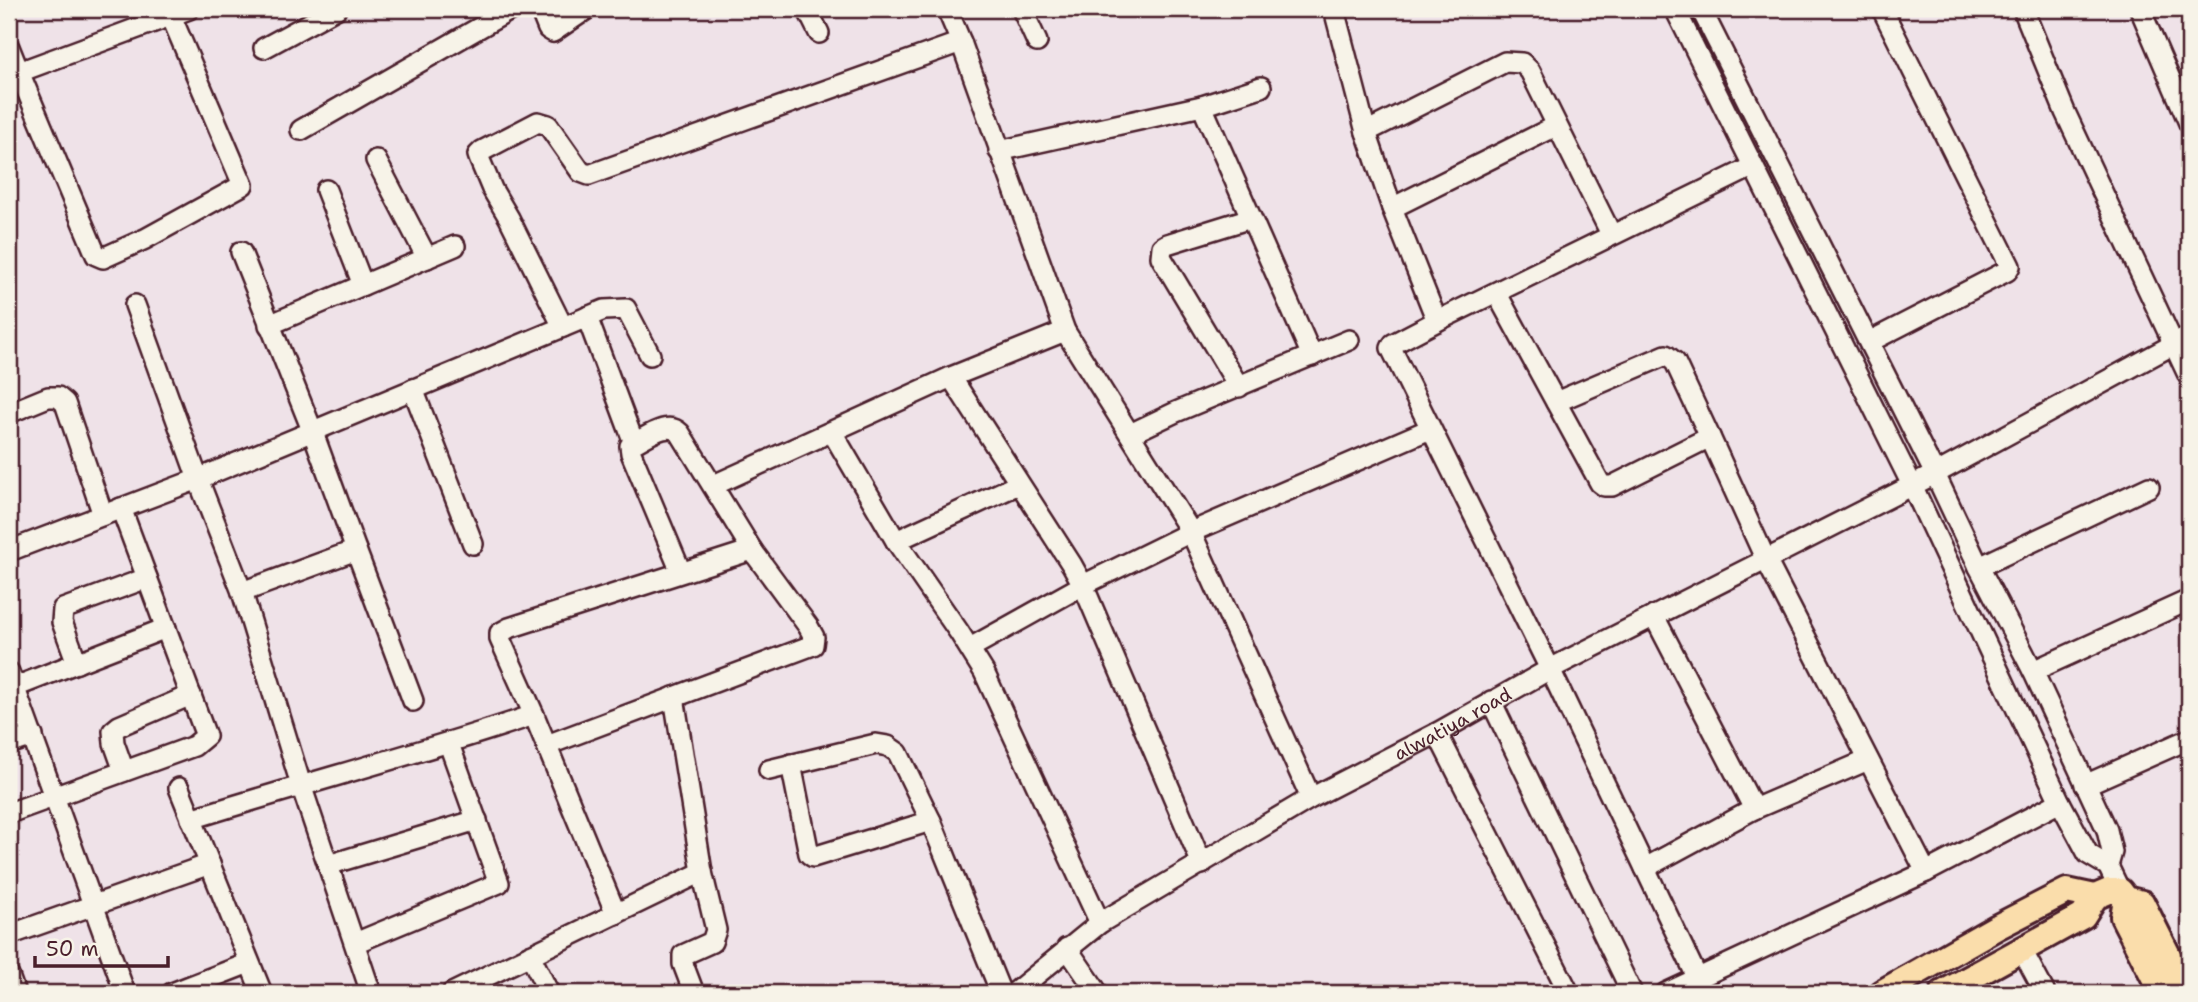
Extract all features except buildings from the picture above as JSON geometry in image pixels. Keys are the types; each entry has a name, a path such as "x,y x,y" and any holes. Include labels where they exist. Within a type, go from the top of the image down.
{"main road":[{"path":"1881,993 2067,891 2114,895 2142,903 2186,993"},
{"path":"1943,993 2083,916 2114,895"},
{"path":"2114,895 2162,993"}],"street":[{"path":"19,72 189,9"},
{"path":"264,48 336,9"},
{"path":"301,130 512,9"},
{"path":"540,9 548,29 553,32 587,9"},
{"path":"807,9 819,33"},
{"path":"947,9 1065,331 1191,533 1311,798"},
{"path":"1337,9 1336,18 1366,132 1392,208 1437,321"},
{"path":"1675,9 1912,485 2060,803 2088,854 2108,866"},
{"path":"1701,9 2033,670 2111,841 2112,852 2108,866 2114,895"},
{"path":"1869,342 2007,271 2010,266 1882,9"},
{"path":"2023,9 2065,112 2181,341 2189,377"},
{"path":"2140,9 2189,123"},
{"path":"1029,10 1037,42"},
{"path":"9,47 96,256 103,258 145,239 243,185 171,16"},
{"path":"563,327 492,189 478,155 482,151 538,122 544,122 581,172 589,175 961,42"},
{"path":"1366,132 1505,62 1522,62 1530,71 1611,234"},
{"path":"999,151 1202,106 1261,87"},
{"path":"1202,106 1312,356"},
{"path":"1392,208 1556,126"},
{"path":"376,160 427,258"},
{"path":"1697,977 1550,669 1391,348 1393,344 1437,321 1752,167"},
{"path":"326,190 363,285"},
{"path":"1239,387 1161,257 1160,251 1167,244 1251,218"},
{"path":"269,324 455,246"},
{"path":"241,252 312,430 413,701"},
{"path":"1497,294 1604,486 1612,486 1710,437"},
{"path":"135,305 242,592 301,785 370,993"},
{"path":"9,551 198,479 604,310 626,309 650,355"},
{"path":"587,317 634,443"},
{"path":"714,485 951,377 1065,331"},
{"path":"1130,434 1349,340"},
{"name":"alwatiya road","path":"1014,993 1100,923 1311,798 1437,733 1550,669 1935,474 2181,341"},
{"path":"1556,402 1666,355 1675,362 1765,558 1926,872"},
{"path":"951,377 1083,585 1202,864"},
{"path":"412,388 473,544"},
{"path":"9,413 48,397 58,397 65,403 112,511 147,578 206,736 194,746 9,813"},
{"path":"547,746 813,645 814,638 808,626 752,550 714,485 675,428 669,427 630,446 681,572"},
{"path":"970,648 1083,585 1191,533 1430,429"},
{"path":"832,432 896,541 970,648 1000,705 1100,923"},
{"path":"896,541 1019,484"},
{"path":"1979,567 2149,487"},
{"path":"242,592 356,550"},
{"path":"616,914 500,639 500,633 752,550"},
{"path":"77,663 62,622 63,609 147,578"},
{"path":"2033,670 2187,601"},
{"path":"1654,616 1754,809"},
{"path":"125,993 12,680 77,663 166,628"},
{"path":"124,771 114,743 113,731 191,695"},
{"path":"674,697 702,872 716,930 712,942 683,955 683,964 694,993"},
{"path":"1491,701 1632,993"},
{"path":"191,819 449,744 534,715"},
{"path":"1437,733 1569,993"},
{"path":"9,744 33,736"},
{"path":"2085,785 2189,739"},
{"path":"355,943 499,883 449,744"},
{"path":"769,770 876,744 888,746 898,753 931,821 1001,993"},
{"path":"1645,868 1754,809 1868,760"},
{"path":"791,764 809,854 813,857 931,821"},
{"path":"179,788 262,993"},
{"path":"1665,993 1926,872 2060,803"},
{"path":"328,865 477,820"},
{"path":"9,935 210,864"},
{"path":"452,993 485,986 530,955 702,872"},
{"path":"1067,948 1098,993"},
{"path":"2022,950 2045,993"},
{"path":"530,955 549,993"},
{"path":"172,993 249,963"}]}
